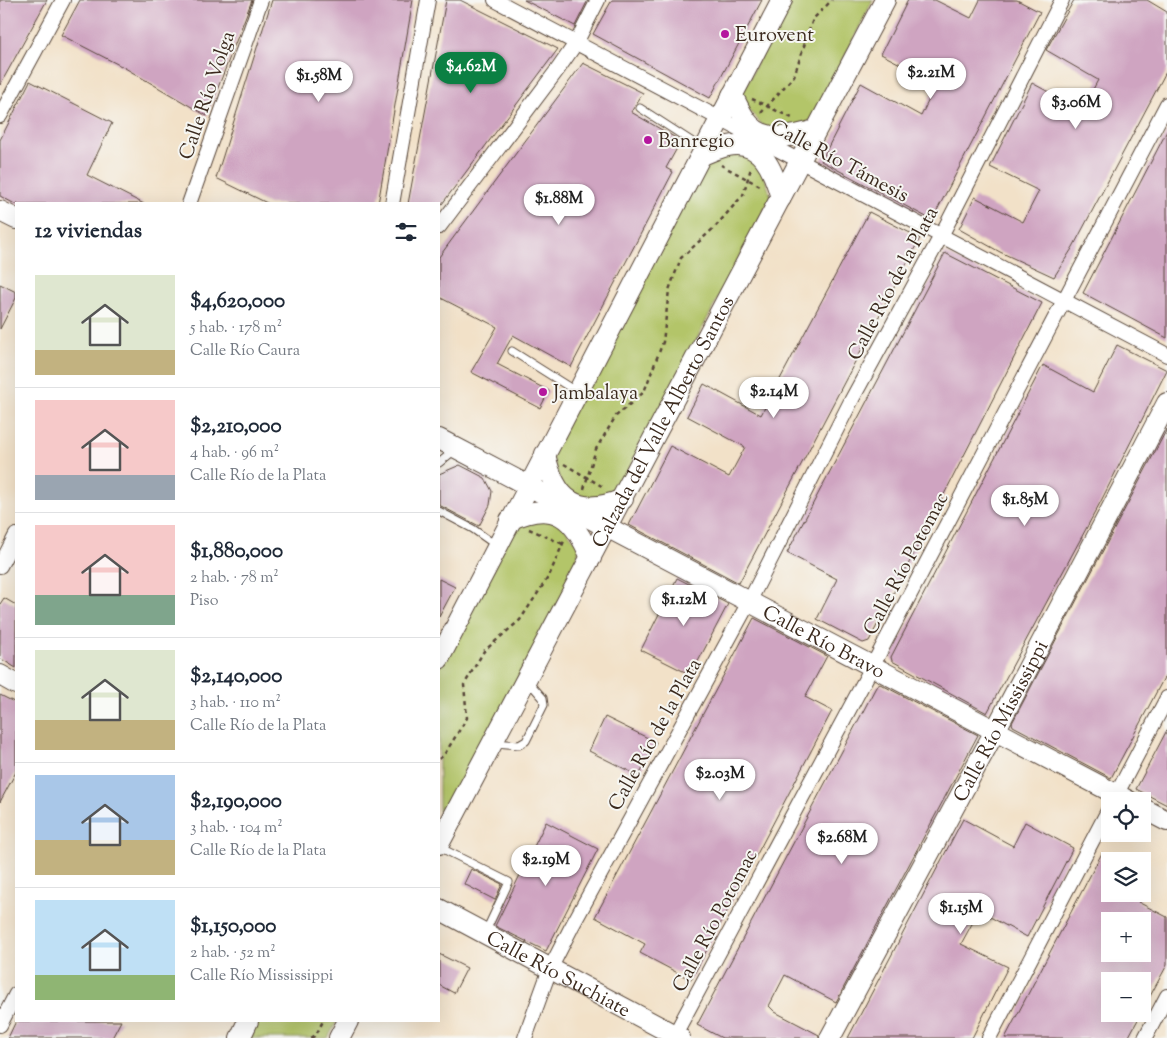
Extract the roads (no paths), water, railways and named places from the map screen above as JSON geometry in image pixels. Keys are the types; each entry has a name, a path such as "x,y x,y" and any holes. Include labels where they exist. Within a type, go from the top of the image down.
{"main road":[{"path":"440,657 782,0"},
{"name":"Calzada del Valle Alberto Santos","path":"440,844 885,0"},
{"path":"733,93 746,120 753,128 775,137 786,137 815,130"},
{"path":"704,152 728,146 750,148 764,158 774,173 781,198"},
{"path":"0,211 15,218"},
{"name":"Calle Río Mississippi","path":"830,1038 995,731 1167,403"},
{"name":"Calle Río Bravo","path":"440,440 607,529 873,665 995,731 1101,792"},
{"path":"545,454 549,473 558,490 566,498 575,514 580,534 591,558"},
{"path":"510,520 528,512 541,511 575,514 589,508 623,499"},
{"path":"0,675 15,683"},
{"path":"1151,813 1167,821"},
{"name":"Calle Río Suchiate","path":"440,911 676,1037"},
{"path":"240,1038 248,1022"},
{"path":"339,1038 347,1022"}],"street":[{"path":"0,116 63,0"},
{"name":"Calle Río Volga","path":"190,202 261,0"},
{"path":"392,202 428,0"},
{"name":"Calle Río Támesis","path":"495,0 1167,355"},
{"path":"440,226 576,43 598,0"},
{"name":"Calle Río de la Plata","path":"525,1038 550,969 749,602 851,401 941,236 1062,0"},
{"name":"Calle Río Potomac","path":"676,1037 1167,104"},
{"path":"0,566 15,537"},
{"path":"1121,792 1167,698"},
{"path":"989,1038 1101,831"},
{"path":"0,1025 15,996"},
{"path":"1145,1038 1167,996"}],"lane":[{"path":"640,108 704,152"},
{"path":"512,351 577,392"},
{"path":"440,462 456,448"},
{"path":"440,512 473,529 497,546"},
{"path":"492,743 518,745 526,741 544,705 543,698 526,679"},
{"path":"440,847 508,882 485,934"}],"place":[{"name":"Eurovent","path":"725,34"},
{"name":"Banregio","path":"648,140"},
{"name":"Jambalaya","path":"543,392"}]}
